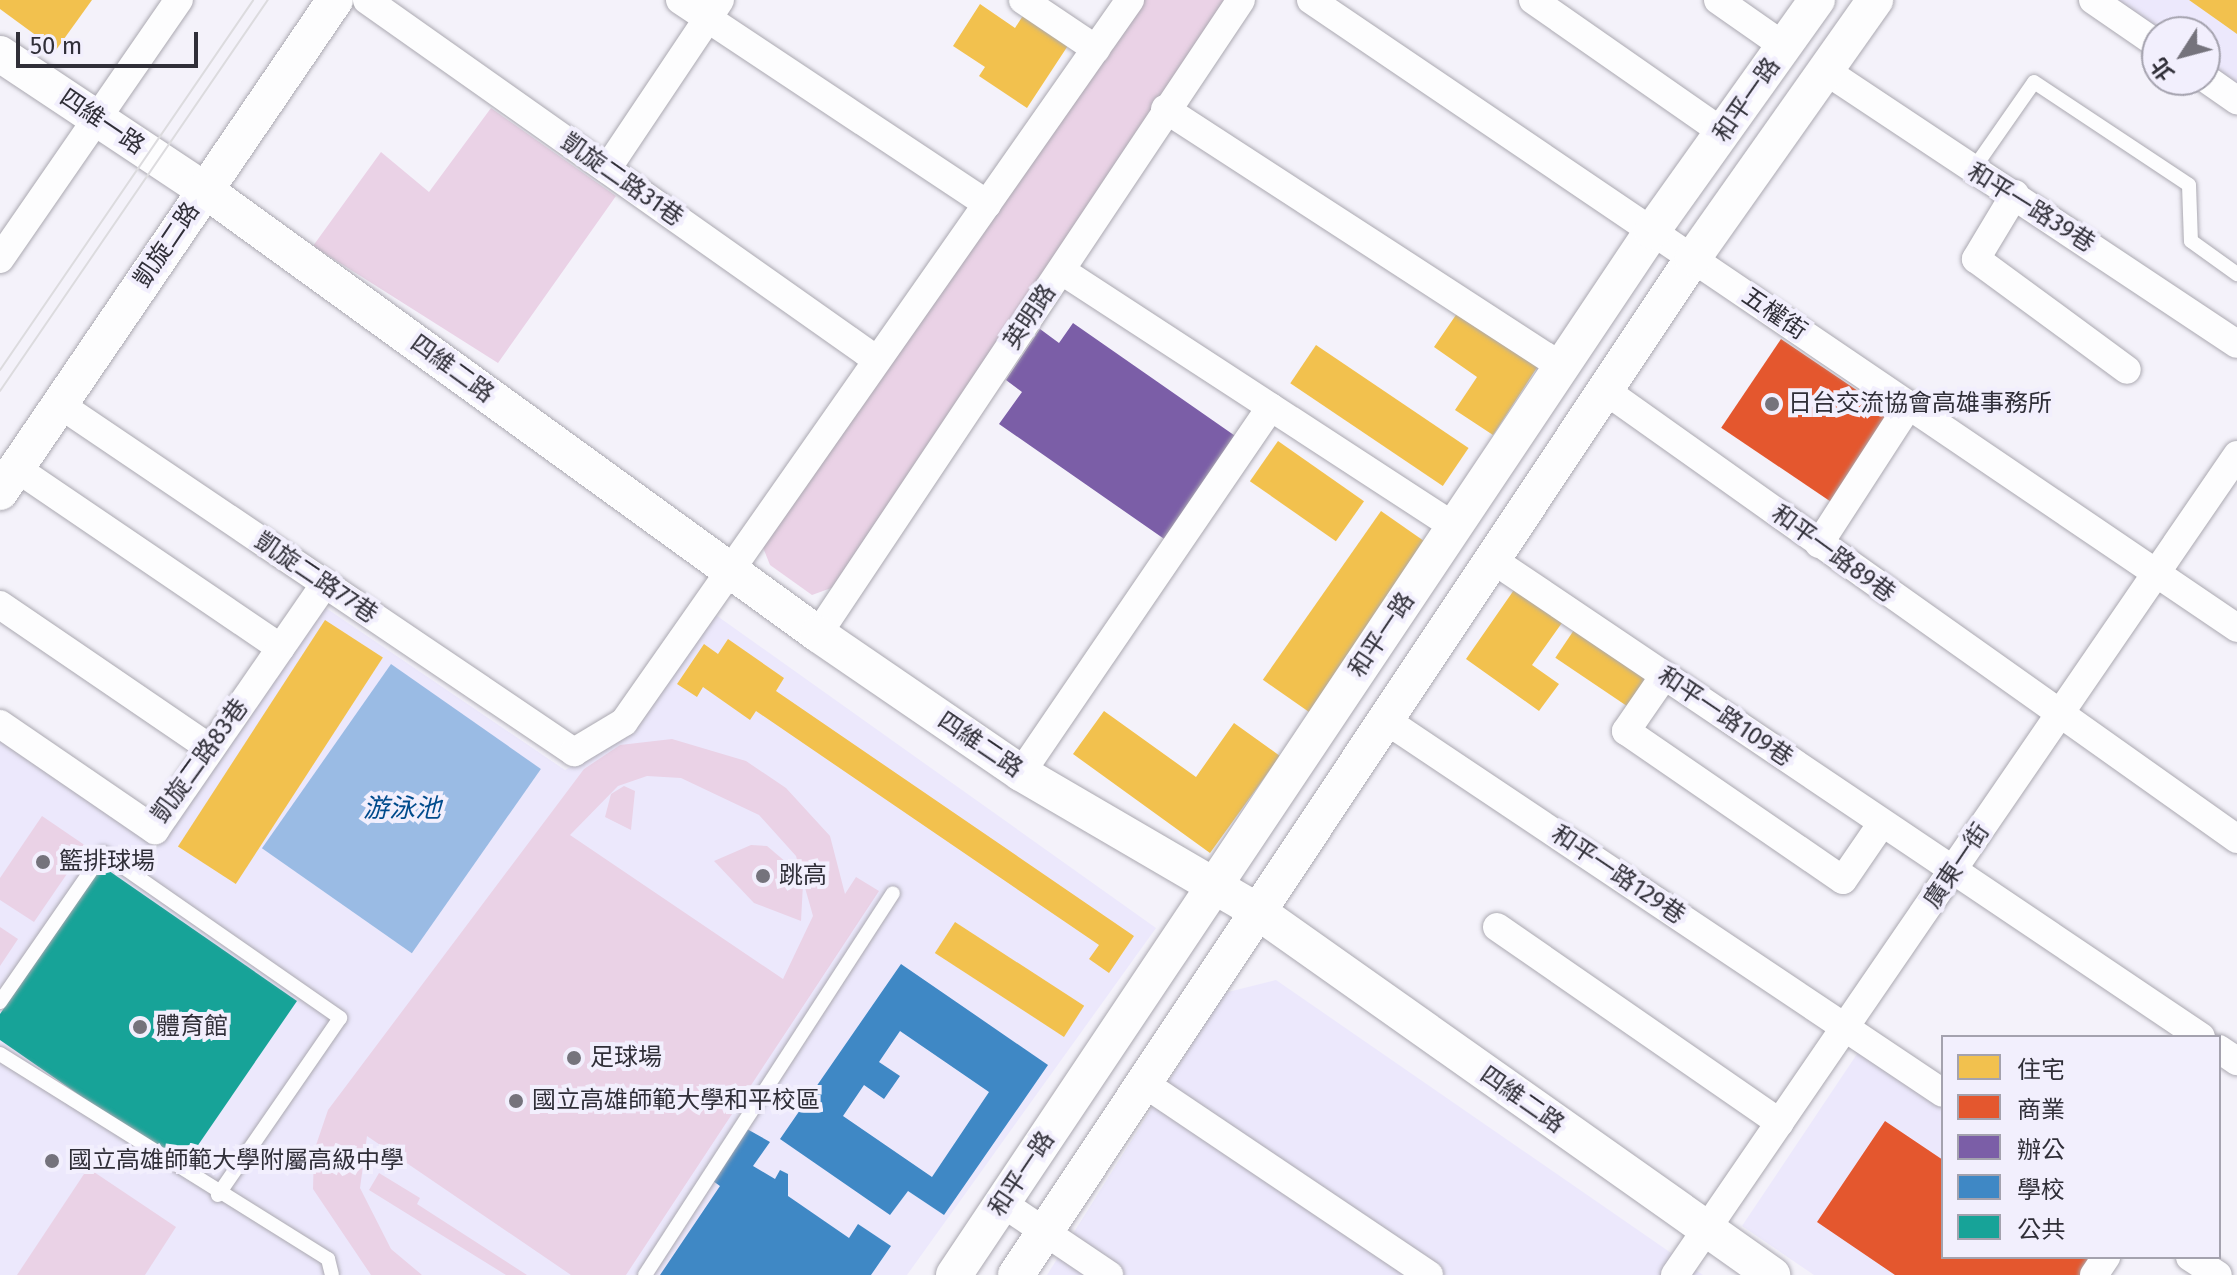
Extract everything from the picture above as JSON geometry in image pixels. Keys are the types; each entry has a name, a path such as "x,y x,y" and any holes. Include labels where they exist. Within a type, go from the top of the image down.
{"street":[{"path":"0,259 179,0"},
{"name":"凱旋二路","path":"8,480 335,0"},
{"name":"凱旋二路31巷","path":"367,0 877,360"},
{"path":"680,0 714,9 987,204"},
{"path":"1023,0 1096,49"},
{"path":"729,570 1130,0"},
{"name":"英明路","path":"818,634 1062,271 1165,109 1241,0"},
{"name":"五權街","path":"1311,0 2237,628"},
{"path":"1533,0 1724,133"},
{"path":"1718,0 1785,47"},
{"name":"和平一路","path":"954,1275 1652,231 1817,0"},
{"name":"和平一路","path":"1016,1275 1257,911 1390,723 1693,258 1875,0"},
{"path":"2093,0 2141,33"},
{"path":"607,169 714,9"},
{"name":"四維一路","path":"0,54 205,190"},
{"name":"和平一路39巷","path":"1826,71 1972,171 2015,194 2237,344"},
{"path":"1165,109 1561,366"},
{"name":"四維二路","path":"205,190 818,634 1021,773 1257,911 1772,1275"},
{"path":"2015,194 1976,259 2127,370"},
{"path":"1062,271 1454,527"},
{"name":"和平一路89巷","path":"1606,391 2059,717 2237,839"},
{"name":"凱旋二路77巷","path":"59,404 574,752 624,722 729,570"},
{"path":"1819,544 1909,405"},
{"path":"1021,773 1271,407"},
{"name":"廣東一街","path":"1675,1275 2237,455"},
{"path":"8,480 281,648"},
{"name":"和平一路109巷","path":"1496,562 2198,1035"},
{"name":"凱旋二路83巷","path":"0,724 155,830 325,584"},
{"path":"0,605 211,749"},
{"path":"1664,676 1626,731 1831,872 1843,880 1882,823"},
{"name":"和平一路129巷","path":"1390,723 1941,1092"},
{"path":"1497,927 1780,1123"},
{"path":"1145,1084 1429,1275"},
{"path":"1002,1203 1109,1275"},
{"path":"2193,1259 2218,1275"}],"lane":[{"path":"1972,171 2034,82 2189,185 2191,241 2237,274"},
{"path":"0,1002 103,853 340,1018 218,1195"},
{"path":"645,1275 893,893"},
{"path":"0,1054 218,1195 328,1259 332,1275"}],"shaded area":[{"path":"1144,0 1241,0 834,587 812,595 770,565 762,545"},
{"path":"2112,0 2237,0 2237,88 2221,77 2221,16 2141,16 2141,21"},
{"path":"491,108 616,196 498,363 313,246 381,152 429,192"},
{"name":"國立高雄師範大學和平校區","path":"323,606 565,770 634,733 713,613 1156,928 907,1275 0,1275 0,740 157,847"},
{"name":"足球場","path":"672,739 746,761 786,788 830,836 845,894 856,877 879,891 626,1275 571,1275 367,1136 360,1188 391,1249 422,1275 371,1275 313,1189 314,1151 328,1110 584,769 620,745","holes":["647,776 681,778 759,815 796,856 813,916 783,979 570,835 618,786"]},
{"path":"624,786 635,791 631,830 605,817 611,794"},
{"name":"籃排球場","path":"42,816 86,846 34,922 0,900 0,878"},
{"name":"跳高","path":"751,845 767,846 793,868 803,884 801,921 754,903 714,861"},
{"path":"0,927 18,939 0,966"},
{"path":"1276,980 1703,1275 1047,1275 1224,993"},
{"path":"1873,1030 1941,1075 1941,1259 2114,1259 2105,1275 1814,1275 1742,1226"},
{"path":"88,1168 176,1227 145,1275 17,1275"},
{"path":"379,1173 420,1198 417,1204 527,1275 506,1275 369,1190"}],"water":[{"name":"游泳池","path":"391,664 541,769 412,953 262,848"}],"building: 住宅":[{"path":"0,0 92,0 56,50 0,9"},
{"path":"2189,0 2237,0 2237,34 2221,23 2221,16 2212,16"},
{"path":"980,4 1015,28 1024,14 1069,44 1027,108 979,76 985,67 953,46"},
{"path":"1458,312 1538,366 1493,435 1455,410 1477,377 1434,347"},
{"path":"1316,345 1469,448 1443,486 1290,383"},
{"path":"1278,441 1364,501 1336,541 1250,481"},
{"path":"1381,511 1429,545 1311,714 1263,680"},
{"path":"1516,587 1564,620 1532,665 1559,684 1539,711 1466,659"},
{"path":"325,620 383,658 236,884 178,846"},
{"path":"1576,627 1657,682 1637,712 1555,658"},
{"path":"728,639 784,678 776,691 1134,936 1109,973 1089,959 1099,945 756,711 750,720 703,687 697,697 677,684 704,644 718,654"},
{"path":"1104,711 1196,777 1234,723 1280,756 1210,853 1073,754"},
{"path":"955,922 1084,1006 1064,1037 935,953"}],"building: 商業":[{"path":"1781,339 1893,414 1833,503 1721,428"},
{"path":"1885,1121 1941,1159 1941,1259 2089,1259 2099,1266 2092,1275 1895,1275 1817,1222"}],"building: 辦公":[{"path":"1073,323 1241,440 1170,543 999,424 1022,392 1006,380 1040,329 1059,343"}],"building: 學校":[{"path":"901,964 1048,1065 944,1215 908,1191 890,1215 780,1139","holes":["900,1031 989,1092 932,1177 843,1116 864,1085 884,1099 900,1076 879,1062"]},
{"path":"747,1129 770,1142 753,1166 775,1179 780,1170 788,1174 788,1196 849,1238 858,1224 891,1246 871,1275 660,1275 720,1186 713,1181"}],"building: 公共":[{"name":"體育館","path":"102,866 297,1001 183,1167 0,1040 0,1014"}],"tram line":[{"path":"0,370 253,0"},
{"path":"0,391 268,0"}],"place":[{"name":"日台交流協會高雄事務所","path":"1772,404"},
{"name":"籃排球場","path":"43,862"},
{"name":"跳高","path":"763,876"},
{"name":"體育館","path":"140,1027"},
{"name":"足球場","path":"574,1058"},
{"name":"國立高雄師範大學和平校區","path":"516,1101"},
{"name":"國立高雄師範大學附屬高級中學","path":"52,1161"}]}
